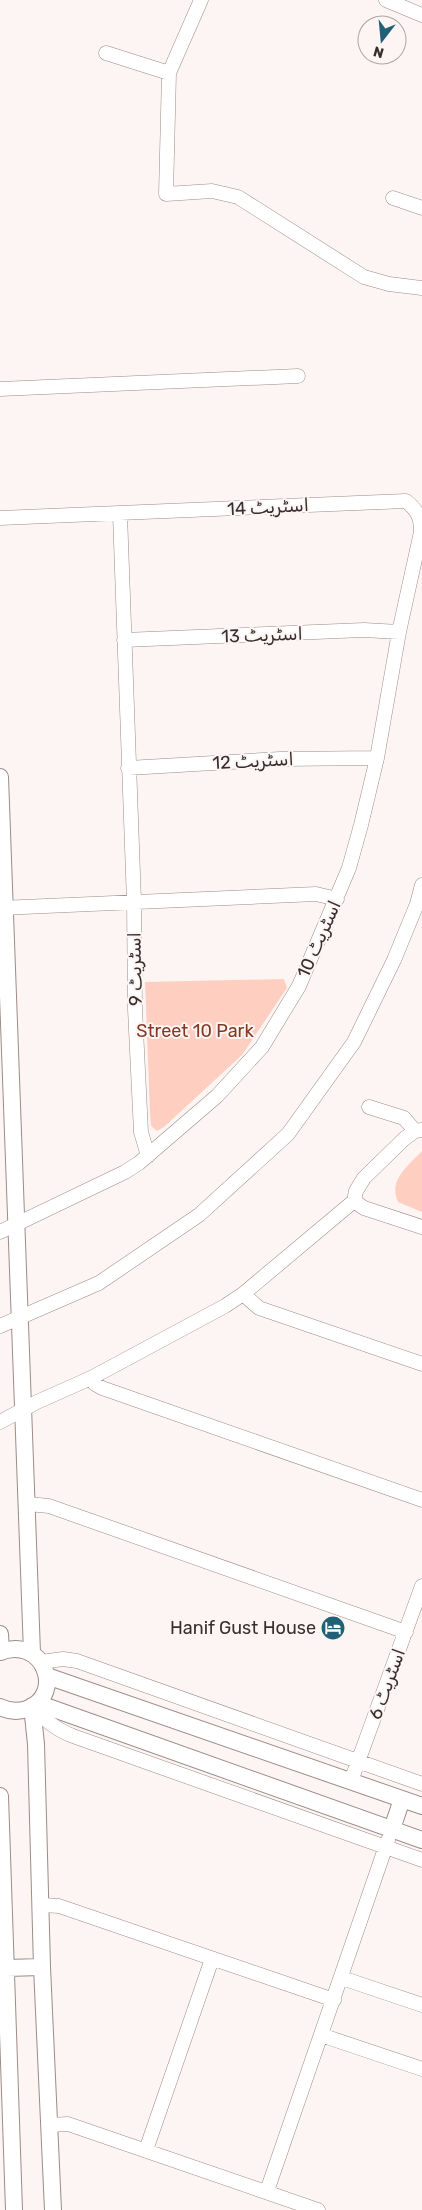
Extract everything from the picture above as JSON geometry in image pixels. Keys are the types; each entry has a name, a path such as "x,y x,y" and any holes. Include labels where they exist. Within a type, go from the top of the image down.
{"street":[{"path":"201,0 169,73 166,194 212,191 238,197 364,276 389,284 422,288"},
{"path":"386,0 422,15"},
{"path":"106,53 169,73"},
{"path":"393,198 422,208"},
{"path":"0,389 298,376"},
{"name":"اسٹریٹ 14","path":"0,518 392,501 406,501 414,508"},
{"name":"اسٹریٹ 10","path":"0,1232 125,1172 148,1156 217,1096 262,1047 299,986 349,868 377,758 399,632 421,532 421,517 414,508"},
{"name":"اسٹریٹ 9","path":"120,514 141,1132 148,1156"},
{"name":"اسٹریٹ 13","path":"124,640 364,630 399,632"},
{"name":"اسٹریٹ 12","path":"128,768 280,759 377,758"},
{"path":"0,778 2,908 23,1412 28,1504 44,1693 34,1704 18,1711 0,1707"},
{"path":"0,1326 99,1283 199,1215 288,1134 354,1042 394,960 417,904 422,885"},
{"path":"2,908 316,894 337,899"},
{"path":"0,1422 91,1378 187,1328 243,1294 354,1202 356,1191 364,1178 404,1139 418,1131 404,1118 369,1107"},
{"path":"354,1202 364,1208 422,1227"},
{"path":"243,1294 259,1308 422,1364"},
{"path":"91,1378 95,1384 102,1388 422,1500"},
{"path":"28,1504 49,1506 406,1632"},
{"name":"اسٹریٹ 6","path":"352,1781 422,1586"},
{"path":"0,1634 1,1652 16,1648 40,1663 422,1806"},
{"path":"40,1663 63,1659 77,1661 422,1784"},
{"path":"34,1704 422,1840"},
{"path":"34,1704 46,1722 72,1736 422,1860"},
{"path":"34,1704 42,1905 42,1967 53,2210"},
{"path":"0,1796 1,1878 6,1968 5,2055 14,2210"},
{"path":"268,2192 402,1800"},
{"path":"42,1905 59,1906 334,2000"},
{"path":"146,2150 212,1959"},
{"path":"6,1968 42,1967"},
{"path":"342,1978 422,2005"},
{"path":"321,2035 422,2069"},
{"path":"49,2125 68,2124 318,2210"}],"green space":[{"name":"Street 10 Park","path":"284,979 287,988 242,1055 164,1127 157,1131 151,1126 145,982"},
{"path":"422,1151 422,1212 398,1202 396,1187 401,1174"}],"place":[{"name":"Hanif Gust House","path":"333,1628"}]}
